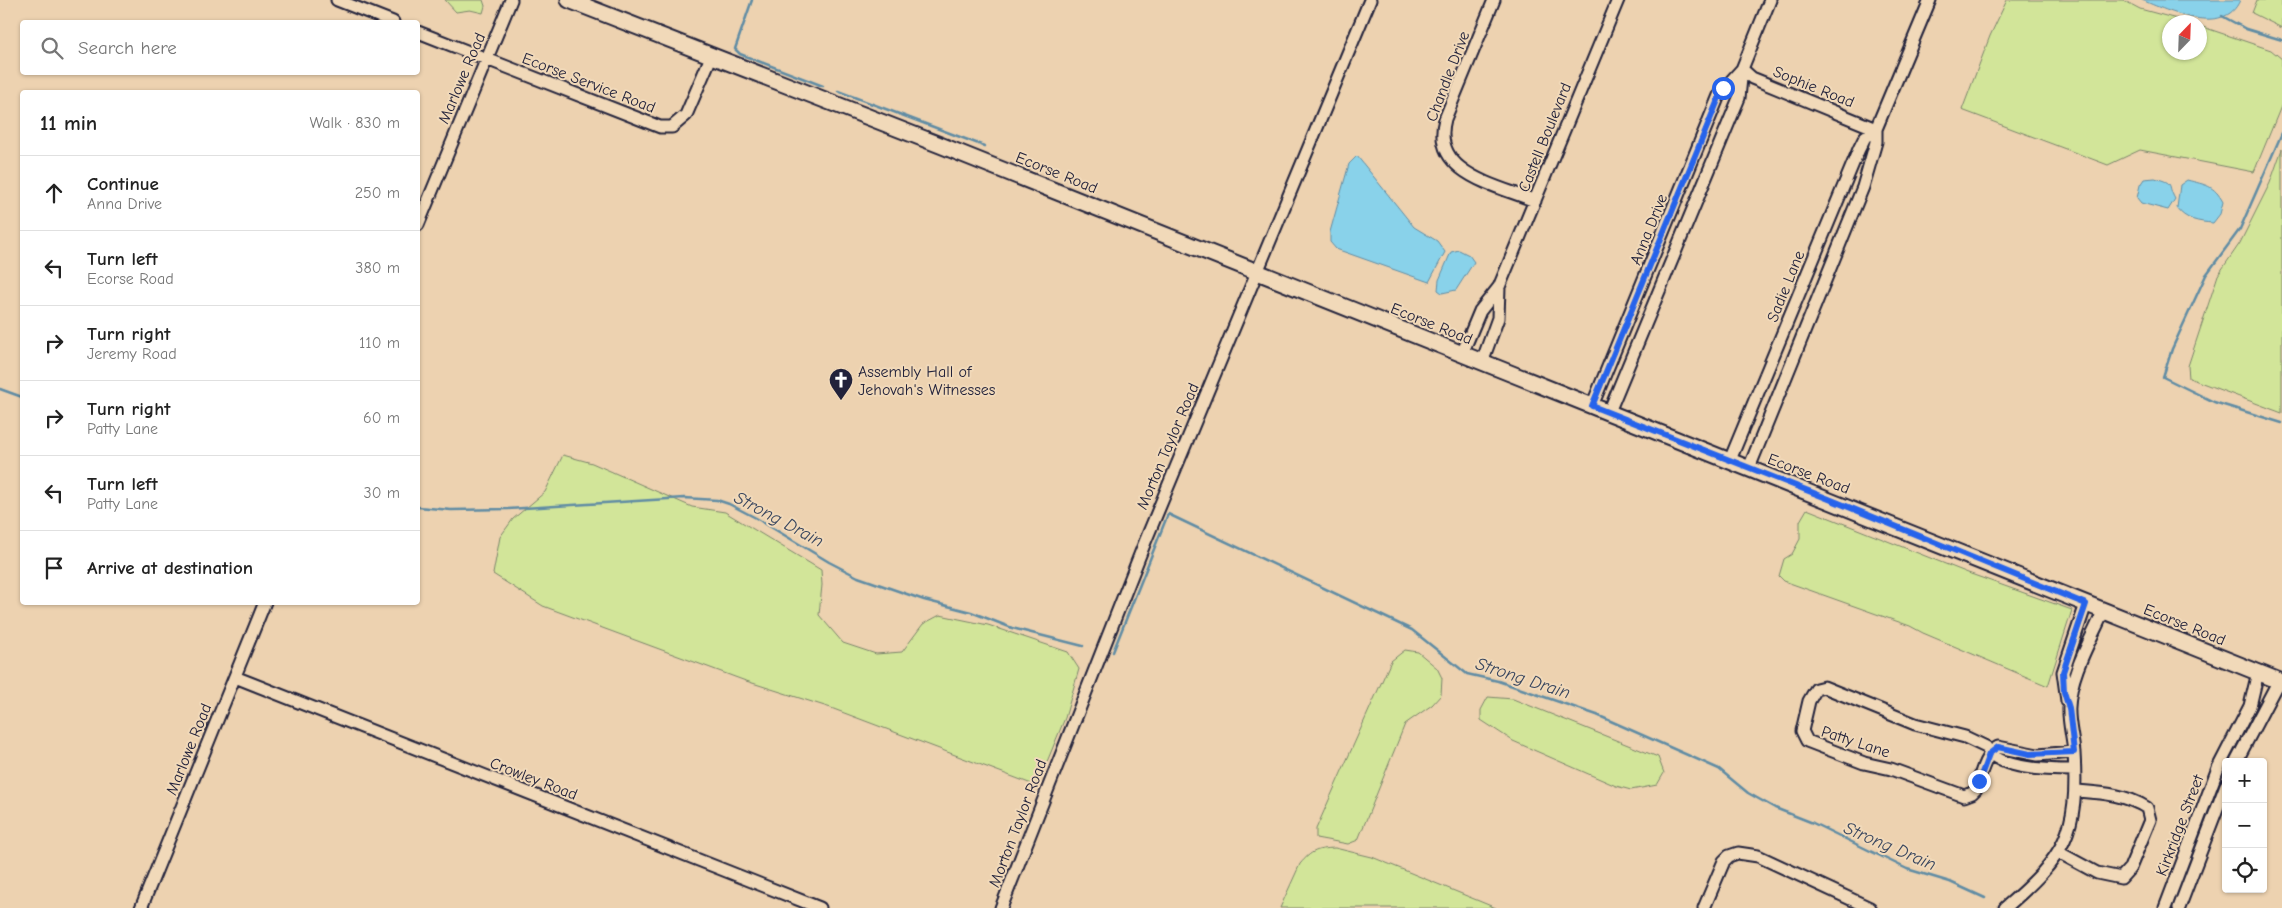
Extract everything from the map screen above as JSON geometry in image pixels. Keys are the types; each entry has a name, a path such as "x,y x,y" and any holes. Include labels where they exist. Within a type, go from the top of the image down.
{"main road":[{"name":"Ecorse Road","path":"569,0 947,148 2281,681"}],"street":[{"path":"337,0 388,20"},
{"name":"Marlowe Road","path":"420,220 511,0"},
{"name":"Morton Taylor Road","path":"1001,908 1148,533 1370,0"},
{"name":"Chandle Drive","path":"1494,0 1444,119 1442,140 1446,153 1459,168 1535,202"},
{"name":"Castell Boulevard","path":"1462,354 1480,311 1499,287 1618,0"},
{"name":"Anna Drive","path":"1609,412 1739,98 1742,69 1770,0"},
{"name":"Sadie Lane","path":"1749,468 1863,187 1876,142 1876,129 1930,0"},
{"name":"Ecorse Service Road","path":"420,33 655,126 665,128 678,124 686,116 711,57"},
{"name":"Anna Drive","path":"1592,406 1720,93 1742,69"},
{"name":"Sophie Road","path":"1742,69 1752,78 1876,129"},
{"name":"Sadie Lane","path":"1730,460 1859,149 1865,137 1876,129"},
{"name":"Castell Boulevard","path":"1482,362 1498,318 1499,287"},
{"path":"2005,908 2037,879 2058,852 2069,832 2076,791 2074,752 2069,708 2064,692 2063,672 2086,604"},
{"name":"Marlowe Road","path":"141,908 264,605"},
{"path":"2069,708 2075,677 2104,610"},
{"name":"Kirkridge Street","path":"2164,908 2218,768 2250,706 2258,672"},
{"name":"Crowley Road","path":"235,677 820,908"},
{"path":"2238,758 2281,681"},
{"name":"Patty Lane","path":"1989,754 1976,789 1964,796 1891,769 1864,763 1810,744 1803,737 1802,732 1809,701 1816,689 1824,687 1915,724 1965,737 1986,747 1989,754 1995,759 2037,770 2074,770"},
{"path":"1989,754 1998,747 2030,754 2074,752"},
{"path":"2058,852 2097,873 2121,878 2130,868 2150,820 2147,808 2135,800 2116,794 2076,791"},
{"name":"Kirkridge Street","path":"2179,908 2222,795"},
{"path":"1704,908 1724,862 1729,856 1738,853 1758,856 1870,908"}],"green space":[{"path":"445,0 483,0 485,6 483,13 470,10 456,12"},
{"path":"2007,0 2123,0 2140,9 2162,15 2162,60 2207,60 2207,28 2271,50 2282,59 2282,104 2254,172 2140,150 2108,165 1962,110 1990,36"},
{"path":"2257,0 2282,0 2282,28 2252,13"},
{"path":"2282,149 2282,413 2189,378 2188,366 2218,275 2240,243 2270,183"},
{"path":"563,455 592,463 692,507 725,512 821,570 822,585 819,615 843,643 876,654 902,652 923,624 940,615 988,625 1068,652 1079,669 1065,718 1037,786 831,708 743,680 543,606 493,574 500,537 513,519 545,492"},
{"path":"1807,509 1968,573 2072,610 2048,686 1910,626 1784,581 1779,576 1784,559 1792,554 1800,539 1800,521"},
{"path":"1405,650 1418,652 1437,668 1442,678 1441,695 1432,705 1405,724 1358,840 1348,844 1316,838 1316,829 1391,661"},
{"path":"1488,697 1513,699 1658,757 1664,773 1657,785 1631,790 1616,786 1513,741 1481,720 1481,710"},
{"path":"1335,848 1372,857 1496,908 1280,908 1304,859 1315,851"}],"water":[{"path":"2142,0 2240,0 2233,11 2222,17 2209,19 2207,19 2207,15 2180,15"},
{"path":"1357,156 1414,227 1437,241 1445,252 1429,282 1336,249 1330,242 1330,232 1349,164"},
{"path":"2155,178 2170,185 2175,199 2168,210 2141,203 2137,198 2140,185 2144,179"},
{"path":"2187,180 2209,186 2220,196 2223,202 2220,214 2213,223 2188,218 2177,208 2180,185"},
{"path":"1459,250 1469,255 1474,262 1456,290 1442,293 1438,290 1439,280 1451,252"}],"waterway":[{"path":"752,0 735,49 740,54 823,86"},
{"path":"2222,16 2246,29 2282,40"},
{"path":"838,91 984,146"},
{"path":"2282,133 2240,229 2206,275 2172,349 2163,377 2214,402 2282,423"},
{"name":"Strong Drain","path":"0,389 20,396"},
{"name":"Strong Drain","path":"420,507 451,510 508,509 684,498 717,500 756,518 829,562 858,577 924,600 971,612 1012,628 1083,646"},
{"name":"Strong Drain","path":"1113,652 1168,514 1412,630 1467,674 1498,681 1597,715 1719,769 1748,793 1775,808 1813,823 1907,869 1950,882 1985,898"}],"place":[{"name":"Assembly Hall of Jehovah's Witnesses","path":"841,401"}],"route":[{"path":"1723,88 1592,406 1829,499 2086,604 2063,672 2064,692 2069,708 2074,752 2038,755 1998,747 1994,748 1989,754 1979,781"}]}
